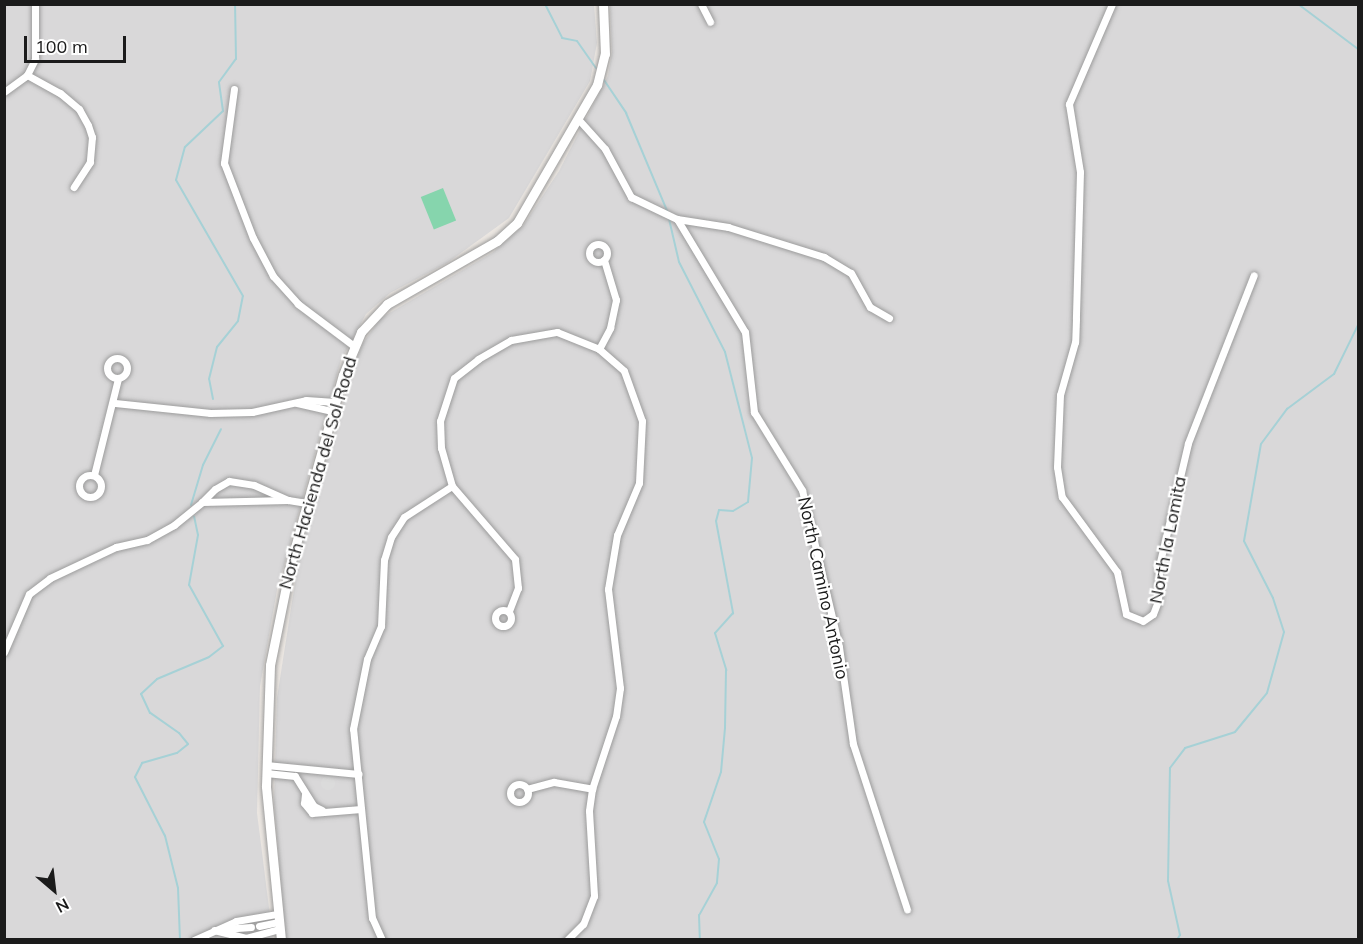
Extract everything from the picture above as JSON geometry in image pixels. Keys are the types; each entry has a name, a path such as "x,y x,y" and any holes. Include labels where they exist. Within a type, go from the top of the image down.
{"street":[{"path":"4,92 27,75 34,58 35,4"},
{"name":"North Hacienda del Sol Road","path":"279,926 266,769 270,665 307,503 333,407 354,346 387,304 480,252 517,223 579,120 597,85 605,54 603,4"},
{"path":"701,4 710,22"},
{"name":"North la Lomita","path":"1112,4 1069,104 1080,172 1076,319 1075,342 1060,395 1057,467 1062,496 1117,572 1126,614 1143,621 1153,614 1158,601 1159,566 1188,443 1254,275"},
{"path":"27,75 60,93 88,125 90,162 74,187"},
{"path":"234,89 224,163 253,237 273,276 298,304 354,346"},
{"path":"579,120 605,149 631,197 677,219 748,232 824,257 851,273 870,307 889,318"},
{"name":"North Camino Antonio","path":"677,219 745,332 754,412 802,490 839,647 853,744 907,909"},
{"path":"599,349 610,328 616,300 604,260"},
{"path":"509,611 518,588 515,558 452,486 439,434 454,378 511,340 557,332 599,349 624,371 642,421 639,483 617,535 609,589 619,694 612,731 592,789 588,842 594,896 583,924 567,939"},
{"path":"94,475 103,429 115,403 118,379"},
{"path":"115,403 210,413 252,412 297,404 306,400 333,407"},
{"path":"4,652 29,594 50,578 116,547 147,540 174,525 215,489 229,481 254,485 288,500"},
{"path":"382,939 372,918 353,729 367,658 381,626 384,560 389,544 404,517 452,486"},
{"path":"202,502 288,500 307,503"},
{"path":"266,769 359,774"},
{"path":"266,769 295,776 314,806 322,810 360,809"},
{"path":"527,789 554,782 592,789"},
{"path":"194,939 236,921 279,926"},
{"path":"214,930 279,926"},
{"path":"214,930 246,938 279,926"}],"shaded area":[{"path":"5,5 594,5 597,43 590,81 509,218 447,263 390,293 366,314 341,360 277,590 260,686 257,813 273,939 5,940"},
{"path":"610,5 1358,5 1358,939 286,940 274,802 277,698 299,557 354,365 363,343 381,318 492,253 523,226 559,171 608,76 612,52"},
{"path":"328,776 333,778 335,783 333,788 328,790 323,788 321,783 323,778"}],"green space":[{"path":"443,188 456,220 434,229 421,197"}],"waterway":[{"path":"213,399 209,379 217,347 238,321 243,296 176,180 185,147 223,111 219,82 236,59 235,4"},
{"path":"545,4 562,38 577,41 596,68"},
{"path":"1298,4 1358,49"},
{"path":"604,80 626,113 668,213"},
{"path":"669,219 679,262 725,352 752,458 748,502 733,511 719,510 716,521 733,613 715,633 726,670 725,728 721,772 704,822 719,859 717,883 699,915 700,940"},
{"path":"1177,940 1180,935 1168,881 1170,768 1185,748 1235,732 1267,693 1284,632 1273,598 1244,541 1261,444 1287,409 1334,374 1358,325"},
{"path":"191,505 203,465 221,429"},
{"path":"180,940 178,888 165,836 135,777 142,763 177,753 188,744 179,733 150,713 141,694 157,679 209,657 223,646 189,585 198,535 194,516"},
{"path":"994,940 1000,940"}]}
